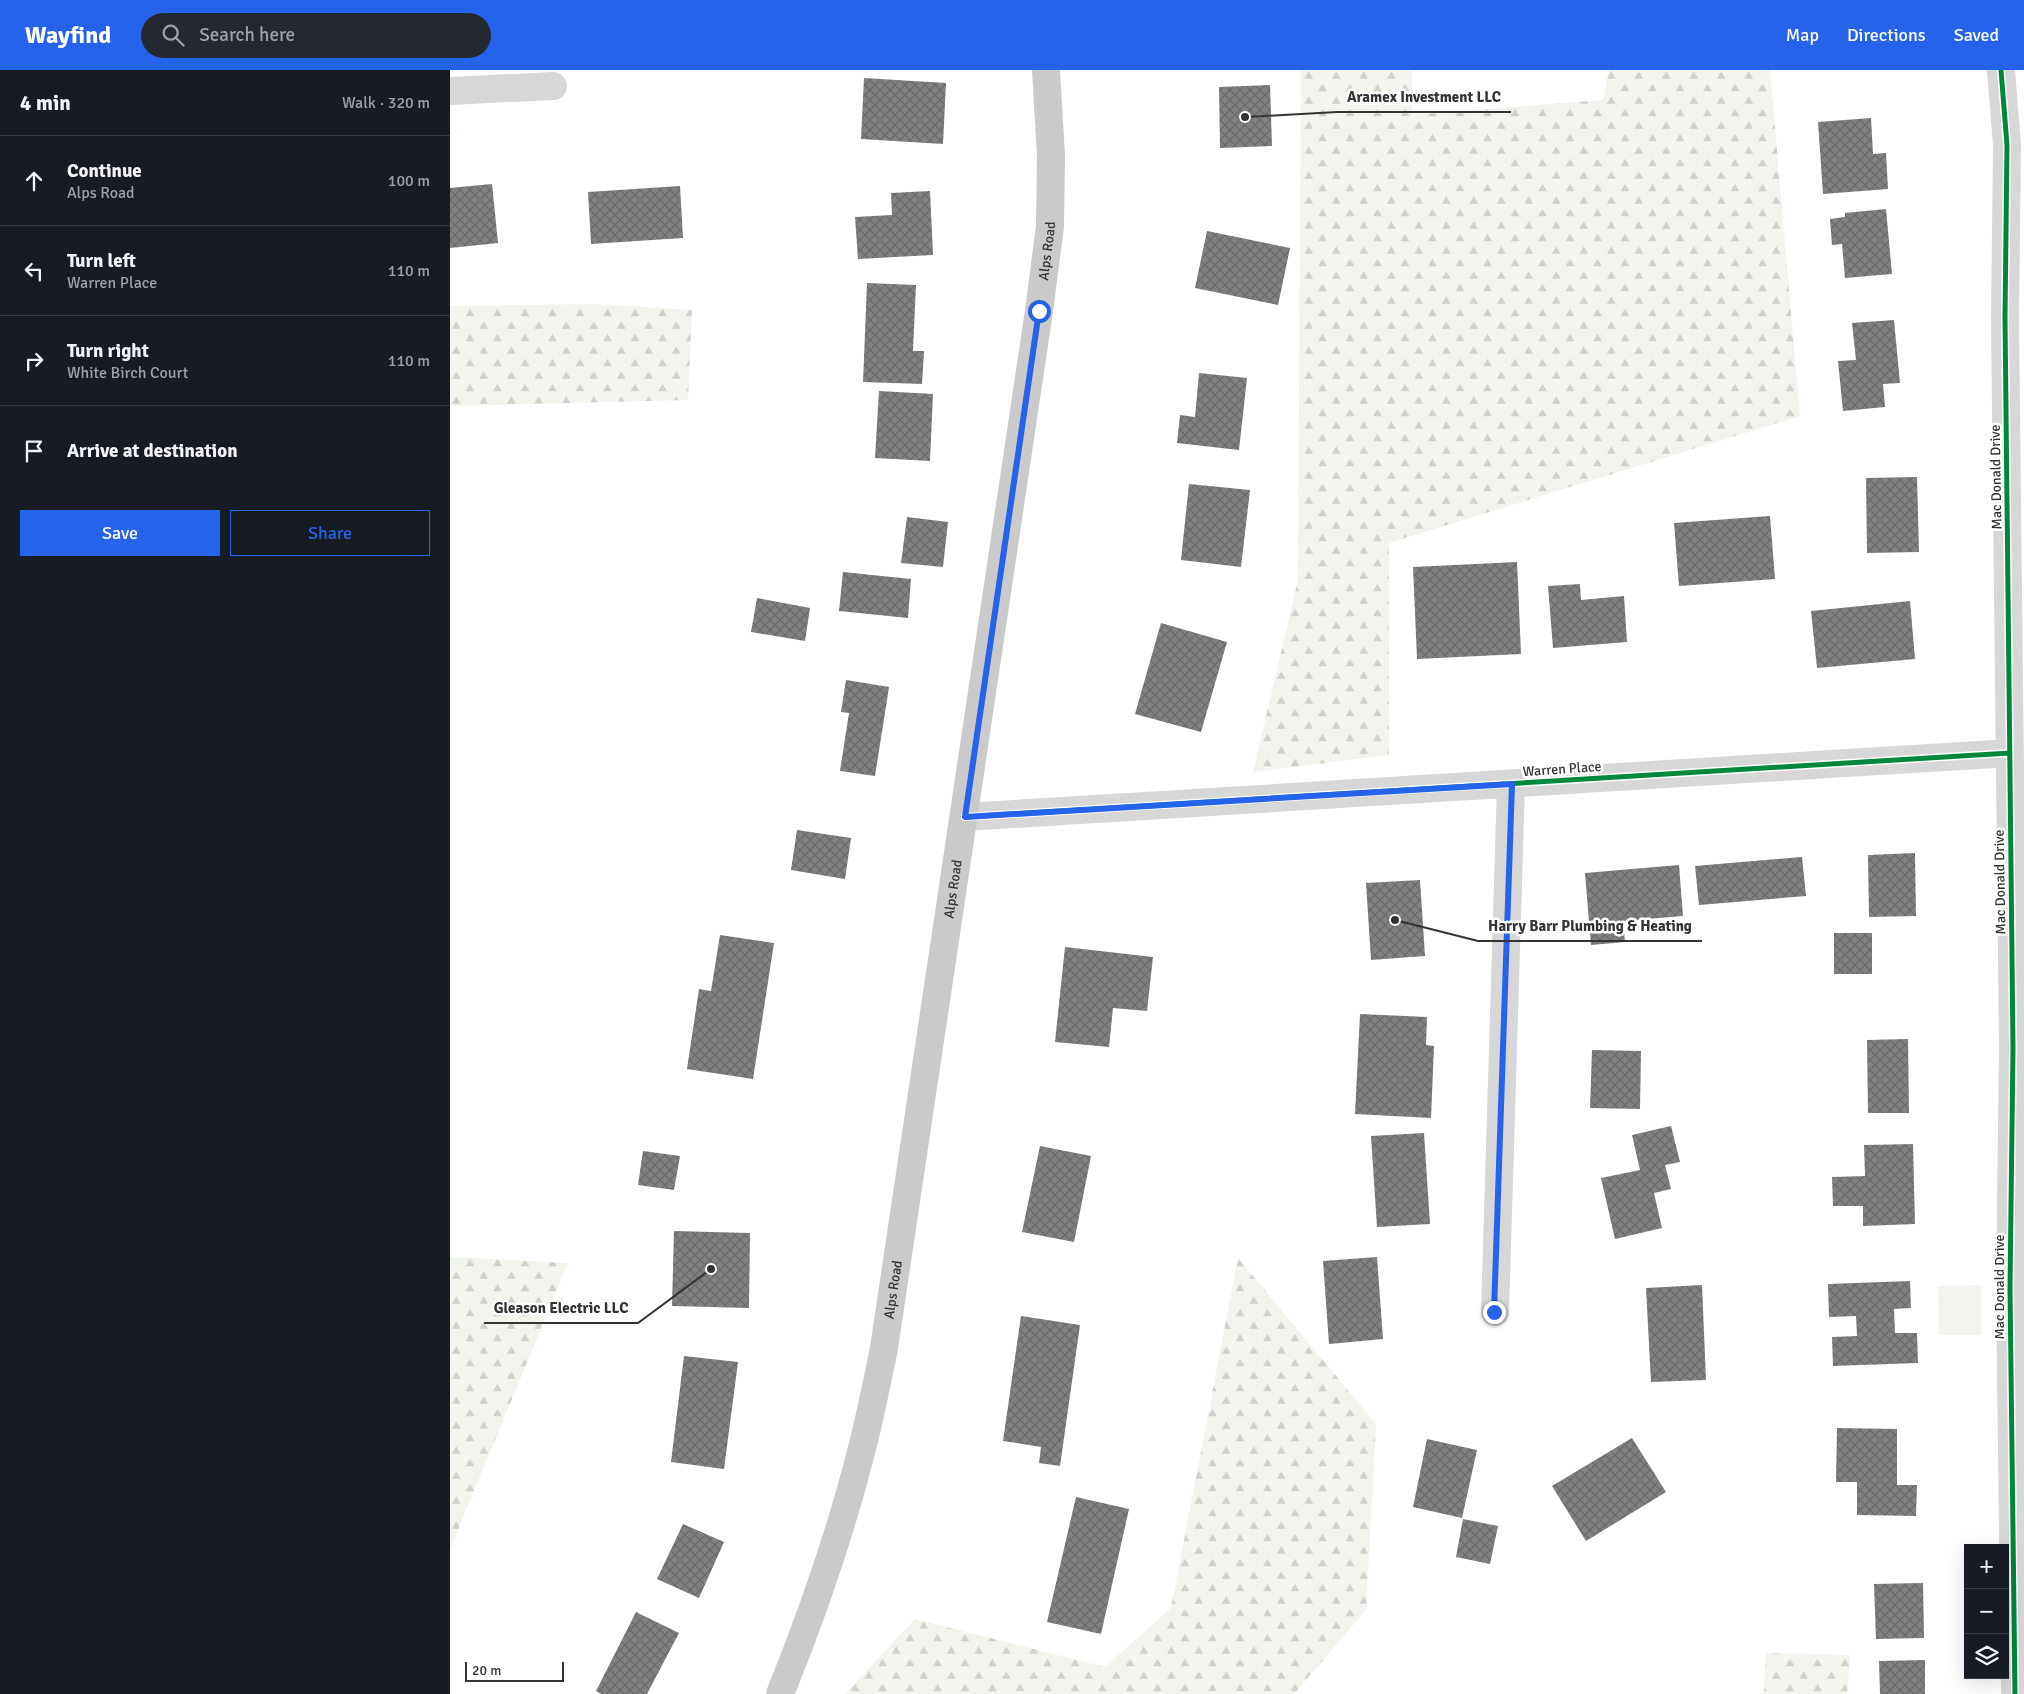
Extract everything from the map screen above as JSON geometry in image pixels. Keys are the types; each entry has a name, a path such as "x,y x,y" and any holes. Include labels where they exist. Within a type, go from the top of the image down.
{"main road":[{"name":"Alps Road","path":"780,1694 804,1636 837,1539 861,1452 884,1348 965,817 1050,226 1052,156 1046,70"}],"street":[{"name":"Mac Donald Drive","path":"2001,70 2007,145 2005,318 2013,1048 2010,1288 2014,1694"},
{"path":"450,91 553,86"},
{"name":"Warren Place","path":"965,817 2010,753"},
{"path":"1494,1312 1512,784"}],"green space":[{"path":"1301,70 1412,70 1412,115 1603,100 1609,70 1770,70 1800,416 1389,543 1389,755 1253,772 1298,580"},
{"path":"593,304 692,310 688,400 450,406 450,306"},
{"path":"450,1257 568,1263 450,1549"},
{"path":"1238,1258 1376,1424 1366,1610 1294,1694 845,1694 915,1619 1105,1667 1171,1608"},
{"path":"1981,1285 1981,1335 1939,1335 1938,1286"},
{"path":"1766,1653 1850,1655 1847,1694 1764,1694"}],"building":[{"path":"864,78 946,83 943,144 861,139"},
{"path":"1270,85 1272,146 1220,148 1219,87"},
{"path":"1871,118 1873,154 1886,153 1888,189 1823,194 1818,122"},
{"path":"492,184 498,243 450,248 450,188"},
{"path":"680,186 683,238 591,244 588,192"},
{"path":"930,191 933,255 858,259 855,217 892,215 891,193"},
{"path":"1886,209 1892,274 1845,278 1842,244 1832,245 1830,219 1845,217 1845,213"},
{"path":"1207,231 1290,248 1278,305 1195,288"},
{"path":"867,283 916,285 913,351 924,351 922,384 863,382"},
{"path":"1894,320 1900,383 1883,384 1885,407 1843,411 1838,361 1856,360 1852,323"},
{"path":"1199,373 1247,378 1239,450 1177,443 1180,415 1195,417"},
{"path":"879,391 933,394 930,461 875,458"},
{"path":"1917,477 1919,552 1867,553 1866,478"},
{"path":"1189,484 1250,490 1241,567 1181,560"},
{"path":"1770,516 1775,579 1679,586 1674,523"},
{"path":"907,517 948,522 943,567 901,563"},
{"path":"1517,562 1521,654 1417,659 1413,567"},
{"path":"843,572 911,579 908,618 839,611"},
{"path":"1580,584 1581,600 1624,596 1627,642 1553,648 1548,586"},
{"path":"757,598 810,608 805,641 751,632"},
{"path":"1910,601 1915,659 1817,668 1811,611"},
{"path":"1161,623 1227,642 1201,732 1135,714"},
{"path":"846,680 889,687 875,776 840,771 849,713 841,712"},
{"path":"797,830 851,838 845,879 791,870"},
{"path":"1915,853 1916,916 1869,917 1868,855"},
{"path":"1802,857 1806,896 1699,905 1695,866"},
{"path":"1679,865 1683,916 1623,921 1625,942 1591,945 1585,873"},
{"path":"1420,880 1425,956 1371,960 1366,883"},
{"path":"1834,933 1872,933 1872,974 1834,974"},
{"path":"720,935 774,943 753,1079 687,1069 699,989 711,991"},
{"path":"1065,947 1153,957 1147,1011 1113,1008 1109,1047 1055,1042"},
{"path":"1360,1014 1427,1017 1426,1045 1434,1046 1431,1118 1355,1114"},
{"path":"1908,1039 1909,1113 1868,1113 1867,1040"},
{"path":"1592,1050 1641,1051 1640,1109 1590,1108"},
{"path":"1671,1126 1680,1162 1665,1165 1671,1189 1654,1193 1662,1228 1615,1239 1601,1178 1640,1170 1632,1135"},
{"path":"1424,1133 1430,1224 1377,1227 1371,1136"},
{"path":"1913,1144 1915,1224 1863,1226 1863,1206 1833,1206 1832,1177 1865,1176 1864,1145"},
{"path":"1040,1146 1091,1156 1074,1242 1022,1232"},
{"path":"643,1151 680,1156 674,1190 638,1185"},
{"path":"674,1231 750,1233 749,1308 672,1306"},
{"path":"1377,1257 1383,1339 1329,1344 1323,1261"},
{"path":"1910,1281 1911,1308 1894,1309 1895,1333 1917,1333 1918,1363 1833,1366 1832,1337 1857,1336 1856,1316 1829,1317 1828,1284"},
{"path":"1702,1285 1706,1380 1651,1382 1646,1288"},
{"path":"1021,1316 1080,1325 1060,1466 1039,1463 1041,1447 1003,1441"},
{"path":"684,1356 738,1362 724,1469 671,1462"},
{"path":"1837,1428 1897,1429 1897,1485 1917,1485 1916,1516 1857,1515 1857,1482 1836,1482"},
{"path":"1632,1438 1666,1492 1586,1541 1552,1486"},
{"path":"1427,1439 1477,1450 1462,1518 1413,1507"},
{"path":"1076,1497 1129,1509 1101,1634 1047,1622"},
{"path":"1463,1519 1498,1526 1490,1564 1456,1557"},
{"path":"683,1524 724,1542 699,1598 657,1579"},
{"path":"1923,1583 1924,1638 1876,1639 1874,1584"},
{"path":"636,1612 679,1633 647,1694 601,1694 596,1691"},
{"path":"1925,1660 1925,1694 1880,1694 1879,1661"}],"cycle path":[{"path":"2001,70 2007,145 2005,318 2013,1048 2010,1288 2015,1694"},
{"path":"965,817 2010,753"}],"place":[{"name":"Aramex Investment LLC","path":"1245,117"},
{"name":"Harry Barr Plumbing & Heating","path":"1395,920"},
{"name":"Gleason Electric LLC","path":"711,1269"}],"route":[{"path":"1039,311 965,817 1512,784 1494,1312"}]}
